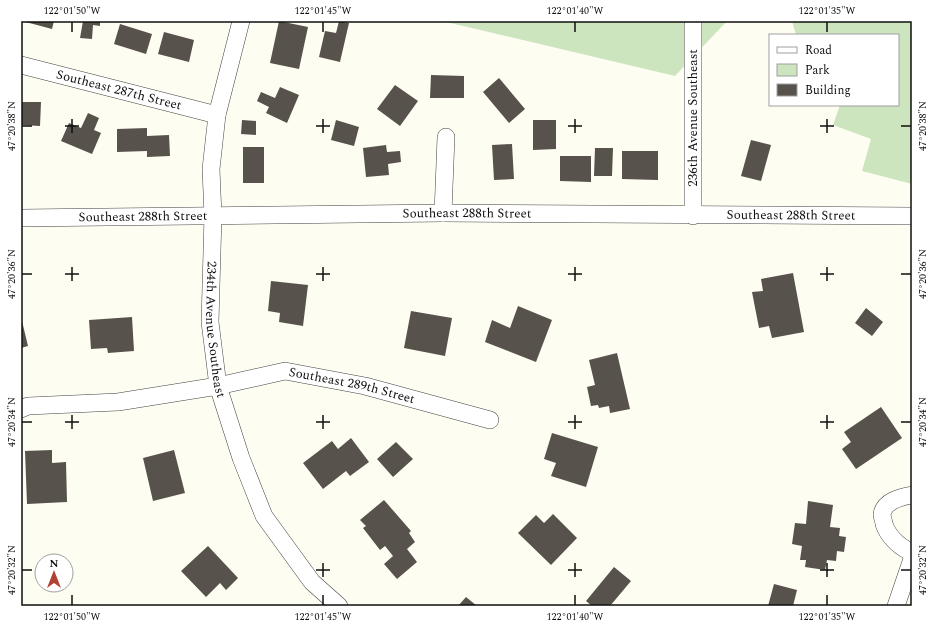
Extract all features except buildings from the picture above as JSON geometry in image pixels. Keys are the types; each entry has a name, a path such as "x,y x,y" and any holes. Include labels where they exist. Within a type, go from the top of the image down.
{"street":[{"name":"234th Avenue Southeast","path":"241,21 217,115 211,169 213,216 210,322 218,386 241,458 264,516 312,582 339,606"},
{"name":"236th Avenue Southeast","path":"693,21 693,216"},
{"name":"Southeast 287th Street","path":"21,65 217,115"},
{"path":"443,213 446,137"},
{"name":"Southeast 288th Street","path":"21,218 443,213 693,216 912,216"},
{"name":"Southeast 289th Street","path":"21,409 28,406 118,402 218,386 285,371 365,386 490,420"},
{"path":"912,495 889,502 882,515 885,527 892,539 901,547 912,553"},
{"path":"896,606 912,559"}],"green space":[{"path":"442,21 727,21 675,76"},
{"path":"792,21 912,21 912,184 862,171 871,139 833,125 840,106 899,106 899,34 796,34"}]}
